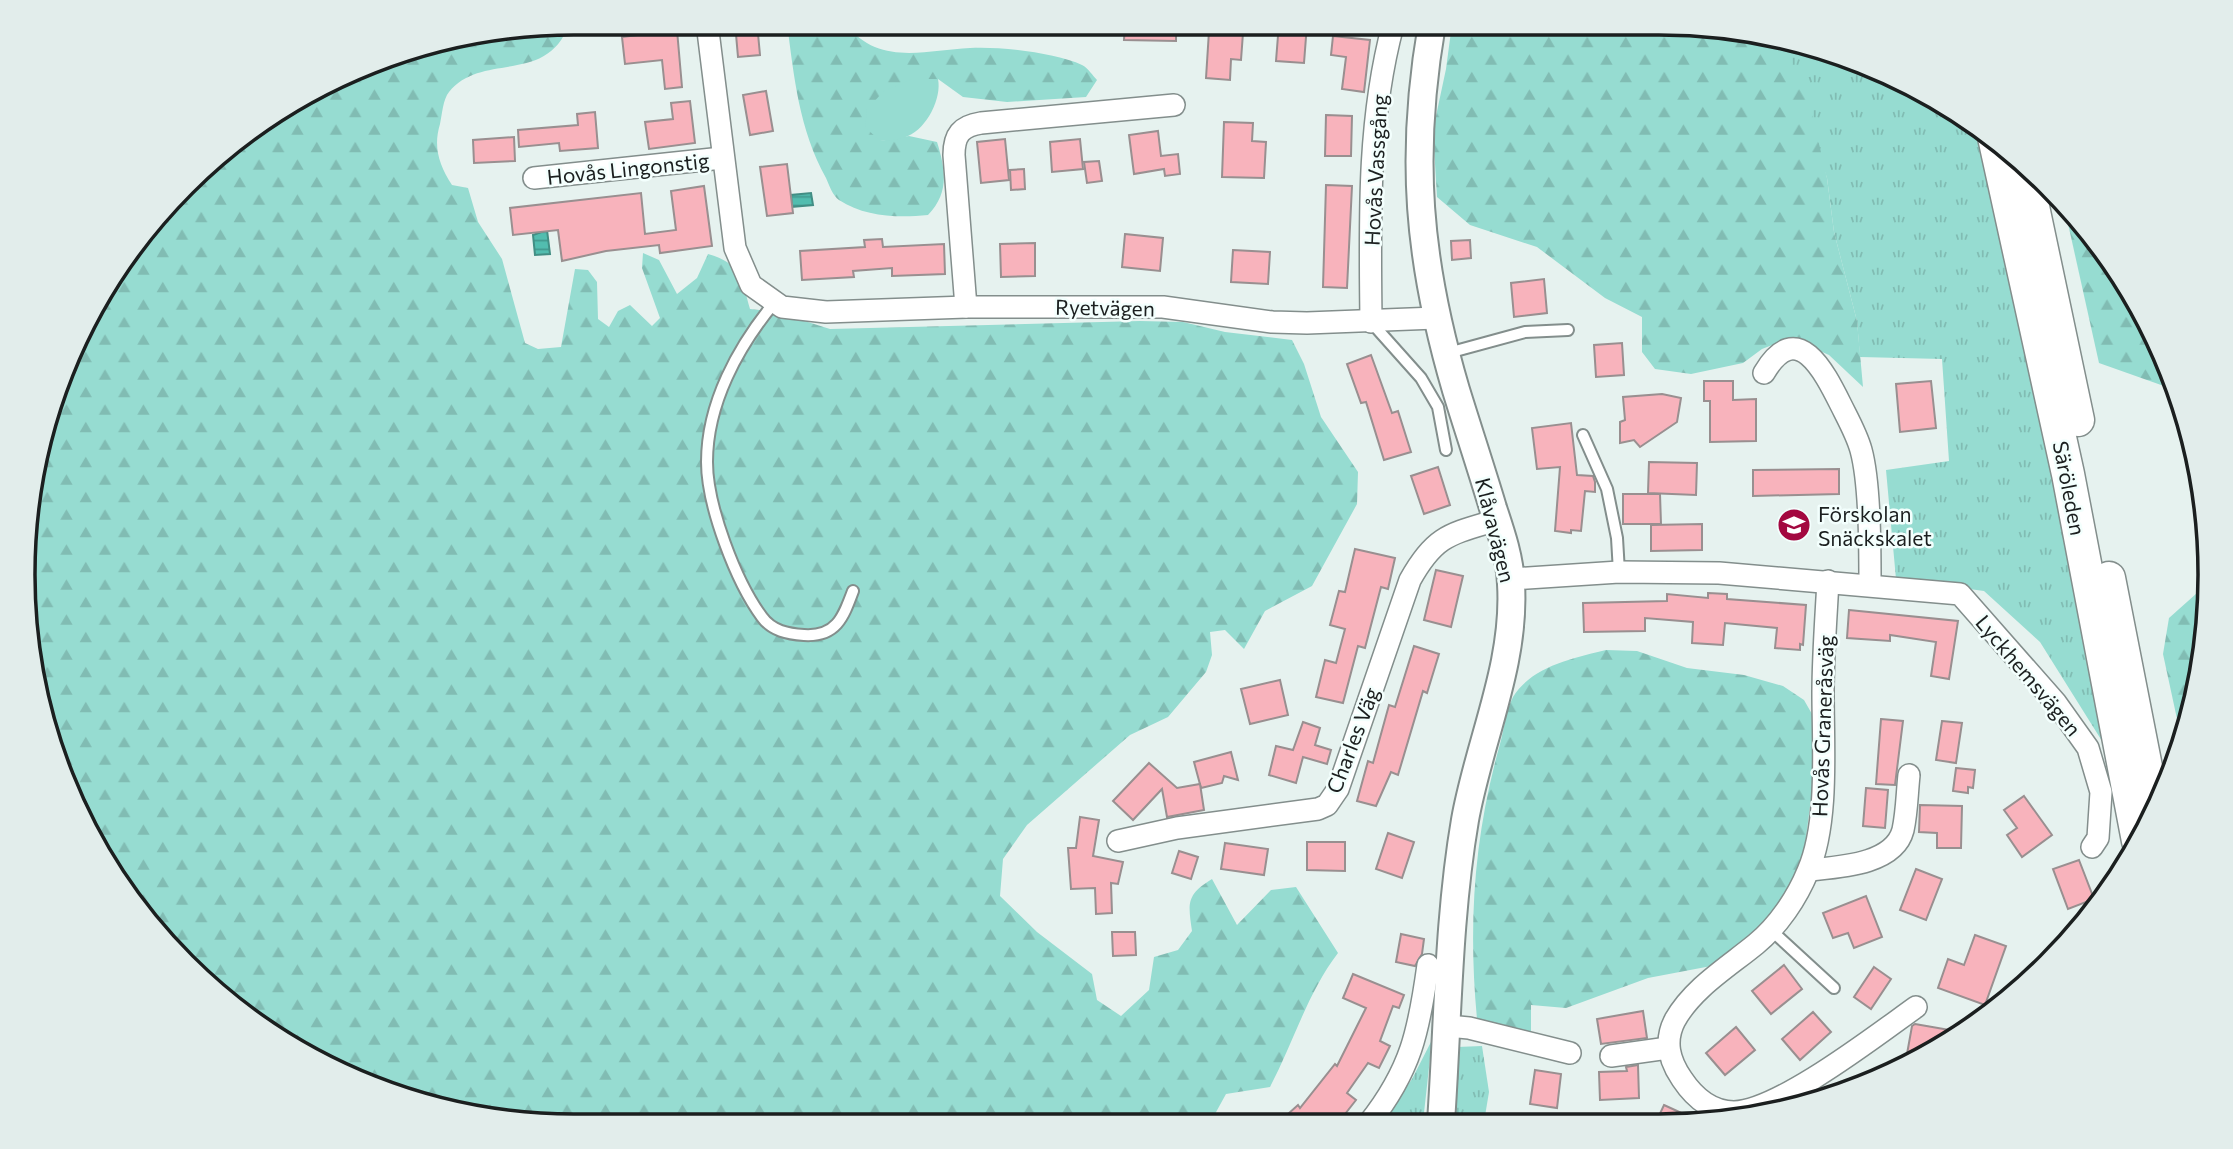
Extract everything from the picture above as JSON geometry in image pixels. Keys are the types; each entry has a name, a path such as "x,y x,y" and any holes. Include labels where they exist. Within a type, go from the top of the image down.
{"main road":[{"name":"Säröleden","path":"1998,155 2068,474 2135,826"},
{"name":"Säröleden","path":"2028,182 2060,327 2151,793"}],"street":[{"name":"Ryetvägen","path":"708,35 733,239 741,266 751,285 774,303 800,311 826,312 966,307 1163,307 1272,322 1371,322 1436,317"},
{"name":"Hovås Vassgång","path":"1371,322 1373,136 1380,72 1388,35"},
{"name":"Klåvavägen","path":"1430,35 1420,99 1418,172 1422,238 1436,317 1497,520 1511,579 1513,612 1508,648 1465,823 1442,1114"},
{"path":"966,307 954,156 954,143 959,132 968,125 981,123 1174,105"},
{"name":"Hovås Lingonstig","path":"534,178 722,158"},
{"path":"1763,373 1776,353 1796,350 1804,351 1817,360 1829,381 1861,450 1870,584"},
{"name":"Charles Väg","path":"1118,841 1152,832 1318,809 1327,805 1338,789 1410,580 1425,552 1441,539 1497,520"},
{"name":"Lyckhemsvägen","path":"1511,579 1619,572 1719,573 1870,584 1960,594 2056,703 2088,748 2101,792 2098,838 2092,847"},
{"name":"Hovås Graneråsväg","path":"1668,1048 1673,1025 1687,1003 1771,930 1809,870 1823,783 1823,672 1828,581"},
{"path":"1809,870 1864,861 1895,846 1903,829 1909,775"},
{"path":"1376,1114 1408,1063 1422,1006 1428,965"},
{"path":"1759,1105 1810,1078 1916,1007"},
{"path":"1448,1027 1469,1028 1570,1053"},
{"path":"1611,1056 1668,1048 1676,1069 1688,1087 1704,1103 1725,1109"}],"lane":[{"path":"774,303 745,338 712,417 707,463 724,542 763,619 785,634 815,636 833,631 844,617 853,591"},
{"path":"1371,322 1420,378 1432,397 1437,407 1446,450"},
{"path":"1446,354 1525,332 1568,330"},
{"path":"1583,435 1607,489 1619,572"},
{"path":"1771,930 1834,988"}],"green space":[{"path":"563,35 546,55 463,80 445,99 437,140 438,156 447,178 452,185 468,188 478,222 502,259 525,343 538,349 561,347 575,269 588,270 597,282 598,319 609,327 618,311 630,305 652,326 660,318 642,268 643,253 659,260 677,294 697,278 708,254 734,268 742,281 750,309 776,312 830,329 1183,322 1225,332 1292,340 1304,364 1321,417 1358,472 1357,504 1312,586 1265,611 1244,649 1225,630 1210,632 1212,655 1206,672 1168,717 1130,735 1027,825 1003,859 1000,896 1037,932 1092,974 1097,1000 1121,1016 1149,990 1154,957 1178,950 1192,931 1190,906 1197,890 1212,879 1237,925 1271,890 1296,887 1338,953 1309,1001 1270,1087 1226,1094 1215,1114 539,1113 469,1104 435,1096 368,1073 305,1042 246,1003 193,956 169,930 146,903 107,844 76,781 64,748 45,680 40,645 36,610 36,539 45,469 53,435 76,368 91,336 107,305 146,246 193,193 246,146 305,107 336,91 368,76 435,53 504,40"},
{"path":"788,35 856,35 872,46 903,53 982,48 1043,54 1082,65 1097,80 1086,97 1007,102 963,97 938,79 880,141 909,136 937,142 944,172 940,198 928,215 894,216 849,206 831,190 804,122"},
{"path":"1451,35 1694,36 1786,50 1809,101 1827,178 1834,232 1857,321 1863,387 1829,355 1790,338 1762,349 1743,363 1691,374 1655,369 1642,352 1642,317 1605,298 1537,247 1470,225 1437,197 1433,130"},
{"path":"1785,50 1865,76 1897,91 1928,107 1985,144 2052,417 2107,749 2040,642 1984,591 1896,579 1886,470 1949,461 1942,359 1860,357 1857,321 1834,232 1827,178"},
{"path":"912,79 938,79 938,95 932,112 915,132 908,136 880,141 865,127 867,109 884,91"},
{"path":"2068,224 2087,246 2126,305 2163,386 2099,363"},
{"path":"2197,593 2188,680 2178,721 2163,654 2169,618"},
{"path":"1606,650 1637,651 1687,668 1744,675 1783,686 1804,700 1820,728 1803,861 1770,920 1727,963 1648,978 1566,1008 1531,1005 1531,1037 1497,1031 1477,1019 1473,914 1484,812 1509,708 1521,686 1542,671 1568,660"},
{"path":"1432,1040 1424,1114 1388,1114 1412,1079"},
{"path":"1482,1046 1489,1092 1485,1114 1451,1114 1457,1047"}],"shaded area":[{"path":"811,193 813,205 792,207 791,195"},
{"path":"547,230 550,254 535,255 533,235"}],"building":[{"path":"677,35 682,87 665,89 662,60 625,64 622,37"},
{"path":"736,35 758,35 760,55 738,57"},
{"path":"1124,35 1176,35 1176,41 1124,40"},
{"path":"1209,35 1243,35 1241,60 1231,59 1230,80 1206,78"},
{"path":"1278,35 1306,35 1304,63 1276,61"},
{"path":"1333,36 1370,40 1364,92 1342,89 1346,57 1331,55"},
{"path":"766,91 773,131 750,135 743,95"},
{"path":"690,101 695,143 649,149 645,122 673,119 671,103"},
{"path":"595,112 598,148 560,151 559,143 519,147 518,130 578,125 577,114"},
{"path":"1326,115 1352,116 1351,156 1325,156"},
{"path":"1224,122 1253,123 1252,141 1266,142 1264,178 1222,177"},
{"path":"1158,131 1161,156 1178,154 1180,174 1165,176 1164,169 1134,174 1129,135"},
{"path":"514,137 515,161 474,163 473,140"},
{"path":"1005,139 1009,180 981,183 977,142"},
{"path":"1080,139 1083,169 1052,172 1050,142"},
{"path":"1099,161 1102,181 1087,183 1084,162"},
{"path":"787,164 793,213 767,216 760,167"},
{"path":"1024,169 1025,189 1011,190 1010,170"},
{"path":"1326,185 1352,186 1347,288 1323,287"},
{"path":"704,186 712,246 660,253 659,245 606,251 562,261 558,230 513,235 510,208 641,193 645,234 676,230 671,191"},
{"path":"1125,234 1163,238 1160,271 1122,267"},
{"path":"882,239 883,247 944,244 945,274 892,276 892,268 853,271 854,277 802,280 800,251 865,247 864,240"},
{"path":"1470,240 1471,258 1452,260 1451,241"},
{"path":"1035,243 1035,276 1001,277 1000,244"},
{"path":"1233,250 1270,252 1268,284 1231,282"},
{"path":"1544,279 1547,313 1514,317 1511,283"},
{"path":"1622,343 1624,375 1596,377 1594,345"},
{"path":"1371,355 1392,413 1398,411 1411,452 1384,460 1366,402 1361,403 1347,364"},
{"path":"1704,381 1733,381 1733,400 1756,399 1756,441 1710,442 1710,401 1704,401"},
{"path":"1931,381 1936,428 1900,432 1896,384"},
{"path":"1662,394 1681,398 1677,422 1640,447 1634,440 1620,443 1620,422 1625,420 1623,397"},
{"path":"1571,423 1577,475 1593,476 1595,492 1585,491 1581,531 1571,530 1571,533 1555,531 1560,467 1537,469 1532,428"},
{"path":"1649,462 1697,463 1696,495 1648,493"},
{"path":"1438,467 1450,505 1424,514 1411,476"},
{"path":"1839,469 1839,494 1753,496 1753,470"},
{"path":"1623,494 1660,494 1661,524 1623,524"},
{"path":"1702,524 1702,550 1651,551 1651,525"},
{"path":"1355,549 1395,558 1388,589 1381,587 1365,648 1358,646 1343,703 1316,697 1325,660 1336,663 1345,629 1330,625 1339,591 1345,592"},
{"path":"1436,570 1463,576 1451,627 1424,620"},
{"path":"1708,593 1727,594 1727,599 1806,605 1803,645 1800,644 1800,650 1775,648 1777,628 1725,623 1723,645 1692,643 1693,622 1645,618 1645,631 1584,632 1583,603 1667,601 1667,594 1708,598"},
{"path":"1849,610 1958,621 1949,679 1931,676 1936,642 1890,635 1890,641 1847,638"},
{"path":"1414,646 1439,654 1427,693 1423,691 1398,775 1391,772 1376,806 1357,801 1368,761 1373,763 1389,705 1395,707"},
{"path":"1280,680 1288,715 1250,724 1241,689"},
{"path":"1881,719 1903,721 1895,785 1876,784"},
{"path":"1942,721 1962,723 1956,763 1936,760"},
{"path":"1303,722 1320,728 1315,745 1331,750 1327,764 1303,757 1296,783 1269,775 1276,746 1293,750"},
{"path":"1231,752 1238,780 1224,776 1222,783 1201,788 1194,762"},
{"path":"1149,763 1177,788 1200,784 1204,810 1167,817 1162,789 1133,820 1113,801"},
{"path":"1956,768 1975,770 1973,788 1968,787 1968,793 1953,791"},
{"path":"1866,788 1888,790 1885,828 1863,826"},
{"path":"2024,796 2052,835 2022,857 2007,835 2017,828 2004,810"},
{"path":"1920,805 1962,806 1961,848 1937,848 1937,833 1919,832"},
{"path":"1080,817 1099,820 1093,856 1123,862 1118,884 1111,883 1112,913 1096,914 1095,888 1071,889 1068,848 1076,848"},
{"path":"1388,833 1414,842 1402,878 1376,869"},
{"path":"1307,842 1345,842 1345,871 1307,870"},
{"path":"1225,843 1268,849 1264,875 1221,869"},
{"path":"1179,851 1198,857 1191,879 1172,873"},
{"path":"2079,860 2092,895 2088,901 2068,909 2053,869"},
{"path":"1916,869 1942,879 1926,920 1900,910"},
{"path":"1866,896 1882,937 1854,948 1848,933 1833,938 1823,913"},
{"path":"1112,932 1135,932 1136,955 1113,956"},
{"path":"1401,934 1424,939 1422,954 1415,966 1396,962"},
{"path":"1975,935 2006,946 1984,1005 1938,988 1948,959 1964,965"},
{"path":"1784,965 1802,989 1771,1014 1752,991"},
{"path":"1874,967 1891,979 1871,1009 1854,997"},
{"path":"1353,974 1404,995 1399,1008 1393,1006 1380,1041 1390,1046 1379,1068 1368,1063 1347,1093 1356,1100 1345,1114 1288,1114 1298,1105 1300,1108 1335,1064 1337,1066 1366,1008 1343,998"},
{"path":"1643,1011 1647,1038 1601,1044 1597,1019"},
{"path":"1813,1012 1831,1032 1800,1060 1782,1039"},
{"path":"1915,1024 1947,1030 1907,1053 1912,1026"},
{"path":"1736,1027 1755,1050 1725,1075 1706,1053"},
{"path":"1638,1065 1639,1098 1600,1100 1599,1072 1627,1071 1626,1067"},
{"path":"1535,1070 1561,1074 1557,1108 1530,1104"},
{"path":"1664,1105 1682,1113 1660,1114"}],"place":[{"name":"Förskolan Snäckskalet","path":"1794,525"}]}
